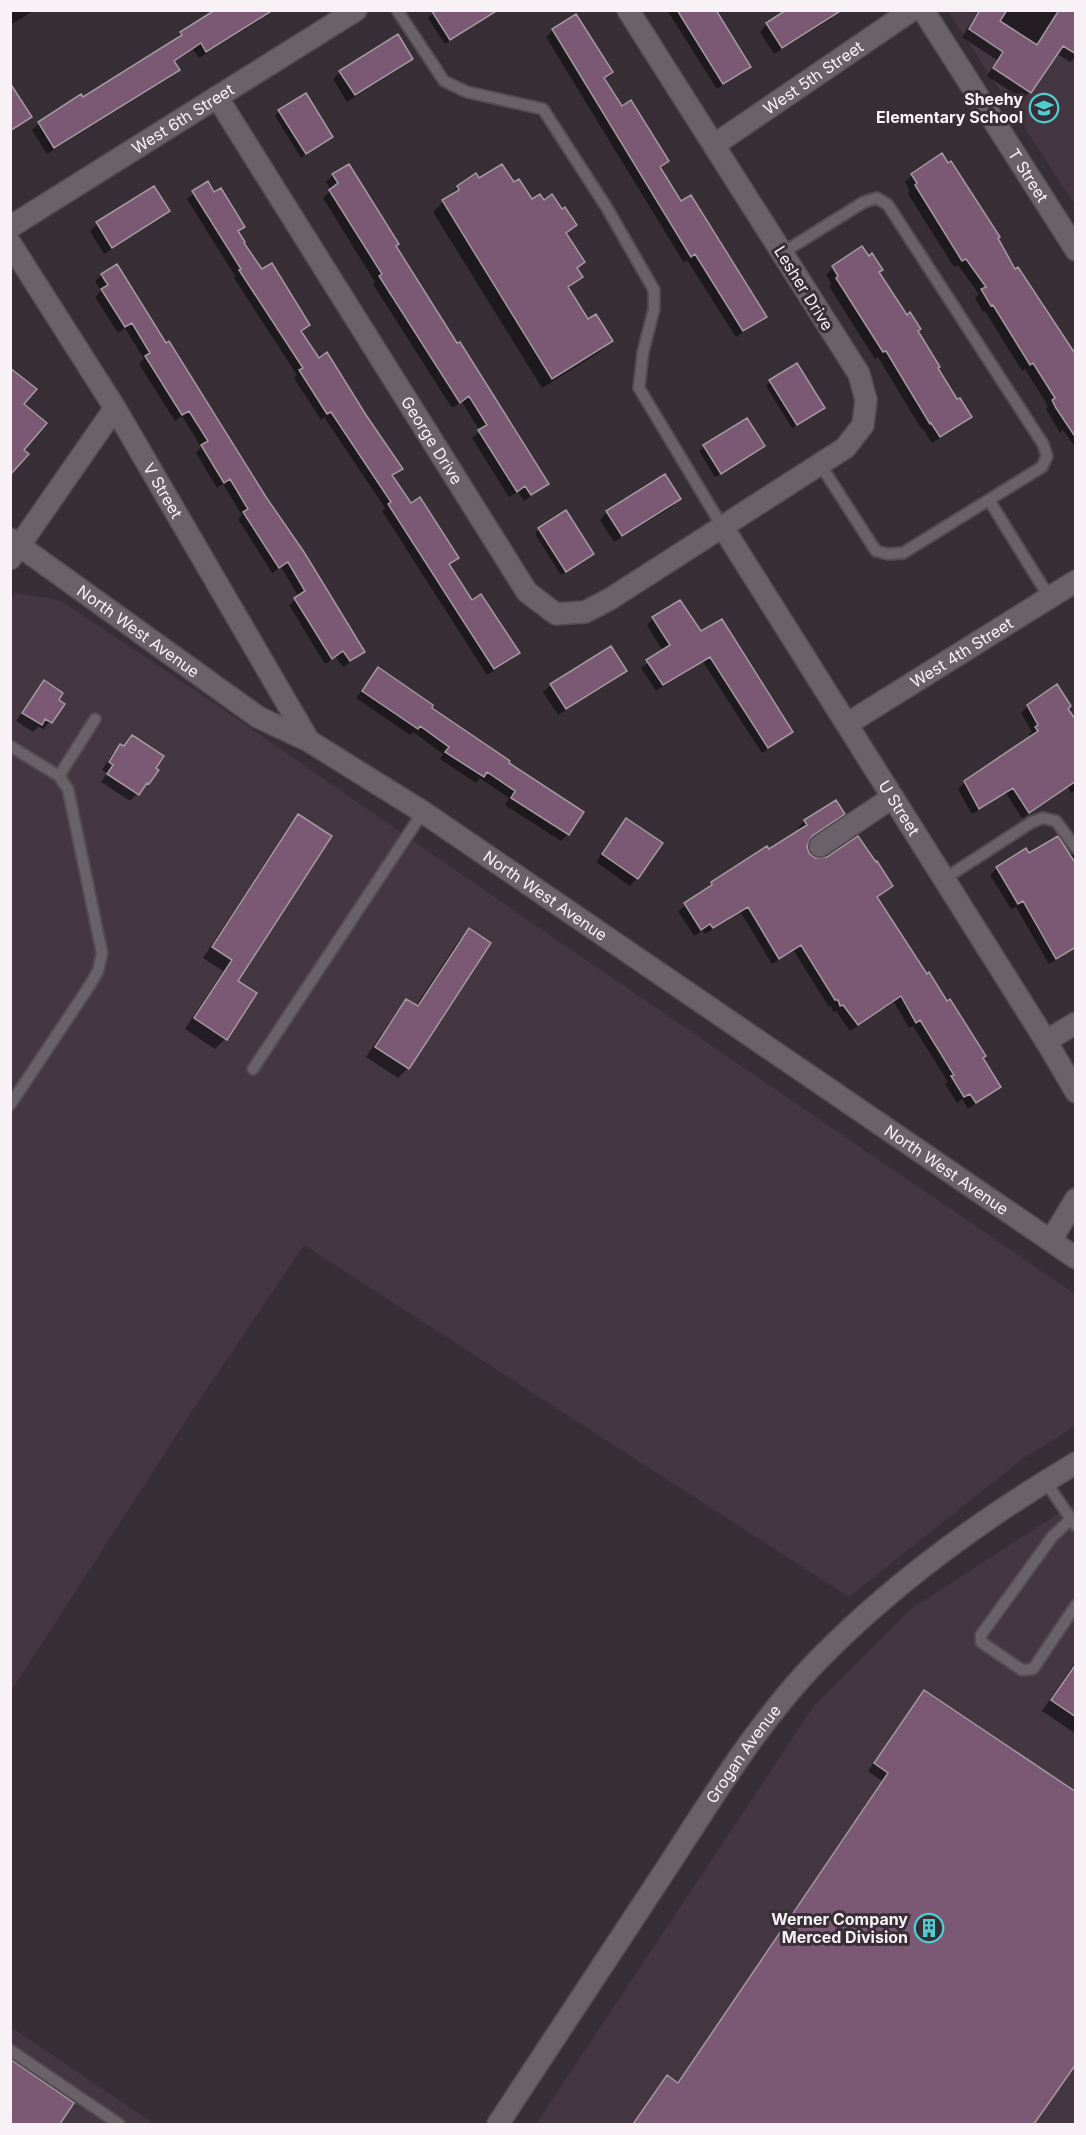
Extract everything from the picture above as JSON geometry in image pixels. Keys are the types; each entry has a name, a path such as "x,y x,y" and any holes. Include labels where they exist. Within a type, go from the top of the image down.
{"street":[{"name":"West 6th Street","path":"10,227 356,10"},
{"name":"Lesher Drive","path":"628,10 859,374 866,400 863,425 845,448 722,526"},
{"name":"West 5th Street","path":"714,145 912,10"},
{"name":"T Street","path":"923,10 1076,250"},
{"name":"George Drive","path":"217,97 527,592 556,614 585,612 610,599 722,526"},
{"name":"V Street","path":"10,243 115,408 309,741"},
{"path":"13,548 115,408"},
{"name":"U Street","path":"722,526 1047,1041 1076,1092"},
{"name":"North West Avenue","path":"13,548 258,717 309,741 423,812 1076,1258"},
{"name":"West 4th Street","path":"847,724 1076,581"},
{"path":"820,846 893,797"},
{"path":"1047,1041 1076,1023"},
{"path":"1050,1240 1076,1199"},
{"name":"Grogan Avenue","path":"498,2124 739,1757 786,1696 819,1659 900,1584 971,1529 1076,1463"}],"lane":[{"path":"397,10 444,81 467,93 543,109 560,133 654,291 654,309 643,351 639,388 722,526"},
{"path":"782,253 864,202 877,198 888,205 1047,456 1042,467 989,500 903,553 888,554 876,551 820,464"},
{"path":"989,500 1049,597"},
{"path":"59,776 95,718"},
{"path":"10,746 59,776 68,789 102,954 98,971 90,985 10,1105"},
{"path":"253,1069 423,812"},
{"path":"944,879 1032,822 1043,818 1056,820 1076,848"},
{"path":"1045,1481 1073,1522 1052,1537 981,1635 981,1642 1022,1670 1033,1669 1076,1605"},
{"path":"10,2050 104,2120 119,2124"}],"shaded area":[{"name":"Sheehy Elementary School","path":"948,11 1075,11 1075,205"},
{"path":"15,593 60,600 214,703 1075,1294 1075,1426 1021,1460 849,1597 304,1245 194,1408 11,1691 10,599"},
{"path":"1075,1503 1075,2124 536,2124 814,1706 911,1609"},
{"path":"11,2027 154,2124 11,2124"}],"building":[{"path":"215,10 273,10 206,52 201,43 174,61 180,70 54,148 38,122 81,94 83,97 182,35 180,32"},
{"path":"431,10 498,10 450,40"},
{"path":"677,10 716,10 751,67 723,84"},
{"path":"786,10 842,10 782,48 766,23"},
{"path":"980,10 1007,10 1000,21 1037,45 1059,10 1076,10 1076,54 1063,46 1031,93 993,68 1003,52 969,29"},
{"path":"576,14 613,72 604,78 622,106 631,100 669,161 660,167 681,201 691,195 767,317 743,331 695,254 691,257 552,29"},
{"path":"398,34 413,59 355,95 339,71"},
{"path":"10,83 32,117 10,131"},
{"path":"306,93 333,137 306,154 278,110"},
{"path":"942,153 948,163 951,161 1000,237 998,238 1015,269 1018,267 1076,355 1076,438 1056,408 1052,400 1055,398 1033,363 1030,365 993,305 991,306 981,289 986,287 966,259 962,261 915,185 917,183 911,174"},
{"path":"349,164 399,244 396,246 457,343 460,342 549,484 531,495 525,486 517,492 478,430 487,425 469,396 460,403 379,276 382,274 329,190 338,183 332,174"},
{"path":"502,164 514,182 519,179 532,199 540,194 544,200 552,194 562,209 565,207 577,225 566,233 585,262 577,268 583,277 568,287 588,319 596,314 613,341 552,379 442,200 459,190 457,186 476,173 479,178"},
{"path":"208,181 214,192 221,188 245,227 238,231 262,269 272,263 310,325 301,331 319,358 327,352 403,469 392,475 411,503 420,497 459,558 449,564 472,600 481,594 520,653 494,669 388,504 391,502 331,412 327,414 299,370 303,368 239,270 241,269 192,191"},
{"path":"154,186 170,211 112,248 96,222"},
{"path":"862,246 869,256 872,253 883,270 879,272 907,315 910,312 921,329 918,331 940,367 938,368 957,399 960,398 972,417 940,437 886,351 883,352 836,278 838,276 832,266"},
{"path":"117,264 166,343 169,341 266,497 304,552 365,652 350,661 343,651 332,659 294,598 305,591 288,562 279,568 243,512 248,509 230,479 224,483 201,445 208,441 189,411 182,415 145,356 150,353 132,323 125,327 101,289 108,285 101,274"},
{"path":"797,363 825,408 797,425 769,380"},
{"path":"10,368 37,389 24,404 47,423 24,450 29,454 10,475"},
{"path":"747,418 765,446 721,474 703,445"},
{"path":"665,474 681,499 622,536 606,511"},
{"path":"566,510 594,554 566,572 538,528"},
{"path":"680,600 701,631 722,619 793,732 768,748 710,657 663,685 646,660 670,645 652,617"},
{"path":"611,646 627,671 566,709 550,684"},
{"path":"378,667 433,705 432,708 510,761 509,763 584,812 569,835 511,798 515,791 487,772 484,777 445,752 449,747 420,726 418,729 362,691"},
{"path":"44,680 63,693 59,700 65,704 52,723 45,719 42,725 22,713"},
{"path":"1057,684 1071,706 1068,709 1076,720 1076,781 1029,813 1013,788 979,809 964,781 1038,731 1035,727 1038,725 1027,705"},
{"path":"132,735 164,756 156,768 159,770 139,795 107,774 113,765 109,762 120,744 124,746"},
{"path":"836,800 845,814 812,836 807,846 809,853 815,858 827,857 858,836 877,861 893,886 877,897 927,974 929,972 947,1001 950,999 986,1056 983,1058 1001,1087 976,1103 970,1094 964,1097 951,1076 954,1075 920,1020 916,1023 901,996 858,1025 843,1005 840,1006 838,1000 835,1000 801,945 779,959 748,907 713,928 710,924 701,930 684,903 712,885 711,882 767,846 769,849 807,825 804,820"},
{"path":"298,814 332,836 238,981 257,993 227,1040 194,1018 232,960 212,947"},
{"path":"626,818 663,843 638,879 602,854"},
{"path":"1058,836 1076,864 1076,947 1056,959 1023,901 1018,904 996,867 1026,848 1029,853"},
{"path":"469,928 491,943 409,1069 375,1047 406,999 418,1006"},
{"path":"1076,1664 1076,1717 1051,1700"},
{"name":"Werner Company Merced Division","path":"924,1690 1076,1792 1076,2064 1034,2124 633,2124 667,2075 678,2083 888,1773 874,1763"},
{"path":"10,2059 74,2103 60,2124 10,2124"}],"place":[{"name":"Sheehy Elementary School","path":"1044,108"},
{"name":"Werner Company Merced Division","path":"929,1928"}]}
